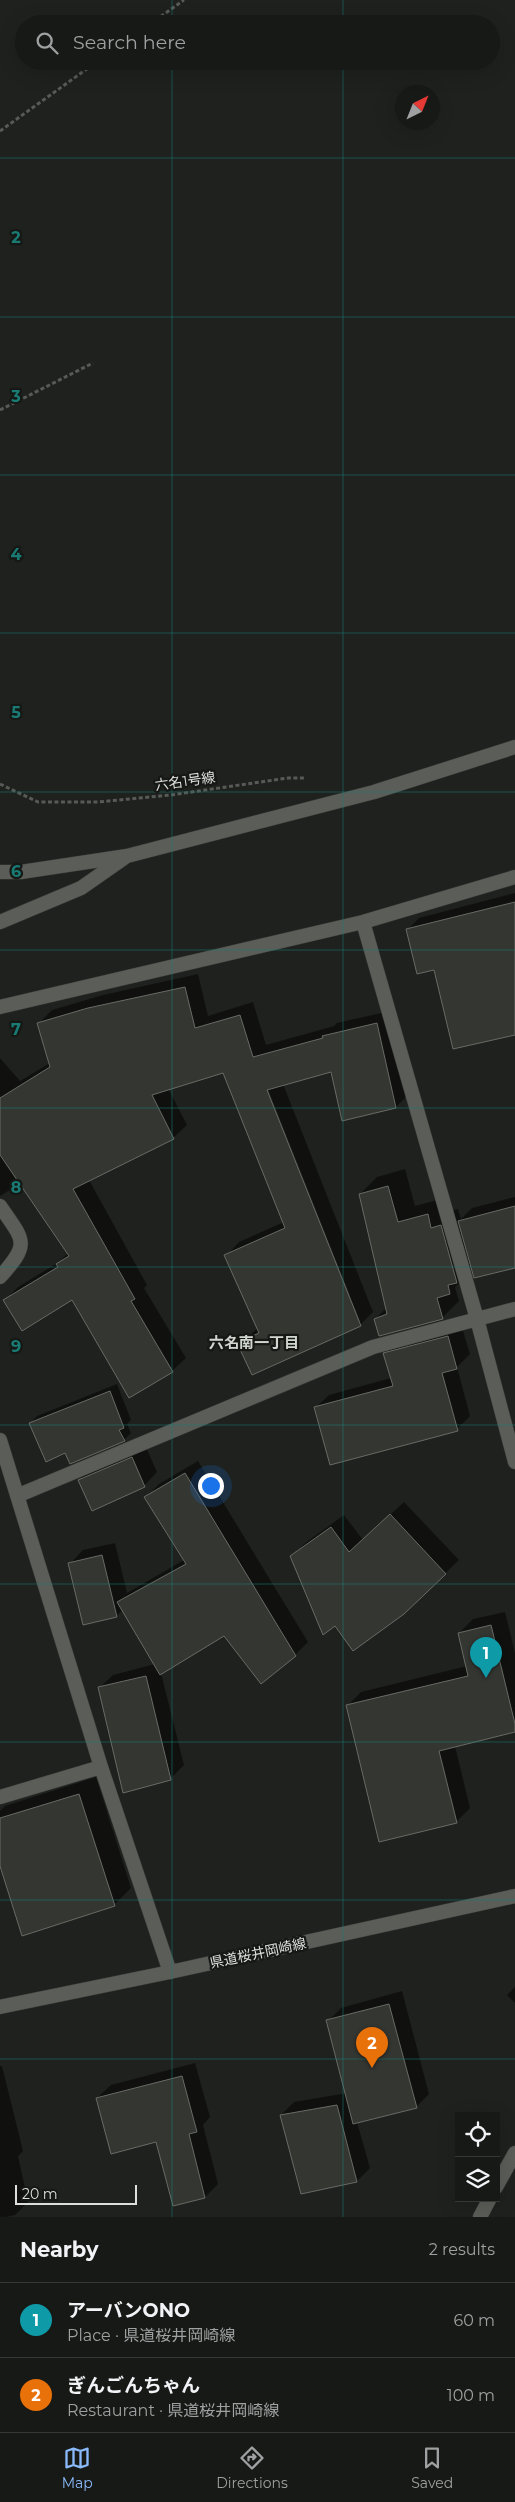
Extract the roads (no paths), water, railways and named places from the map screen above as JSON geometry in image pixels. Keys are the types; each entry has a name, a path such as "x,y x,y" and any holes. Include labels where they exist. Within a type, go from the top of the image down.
{"street":[{"path":"0,872 21,872 126,856 374,792 515,747"},
{"path":"0,922 81,888 126,856"},
{"path":"0,1007 362,922 515,878"},
{"path":"362,922 477,1319 515,1462"},
{"path":"0,1206 16,1228 21,1243 20,1255 0,1277"},
{"path":"19,1495 373,1347 515,1309"},
{"path":"0,1440 19,1495 101,1767 170,1972"},
{"path":"0,1797 101,1767"},
{"name":"県道桜井岡崎線","path":"0,2007 170,1972 515,1896"},
{"path":"500,2180 515,2153"},
{"path":"480,2217 488,2202"}],"place":[{"name":"アーバンONO","path":"486,1678"},
{"name":"ぎんごんちゃん","path":"372,2068"}],"district":[{"name":"六名南一丁目","path":"254,1342"}]}
